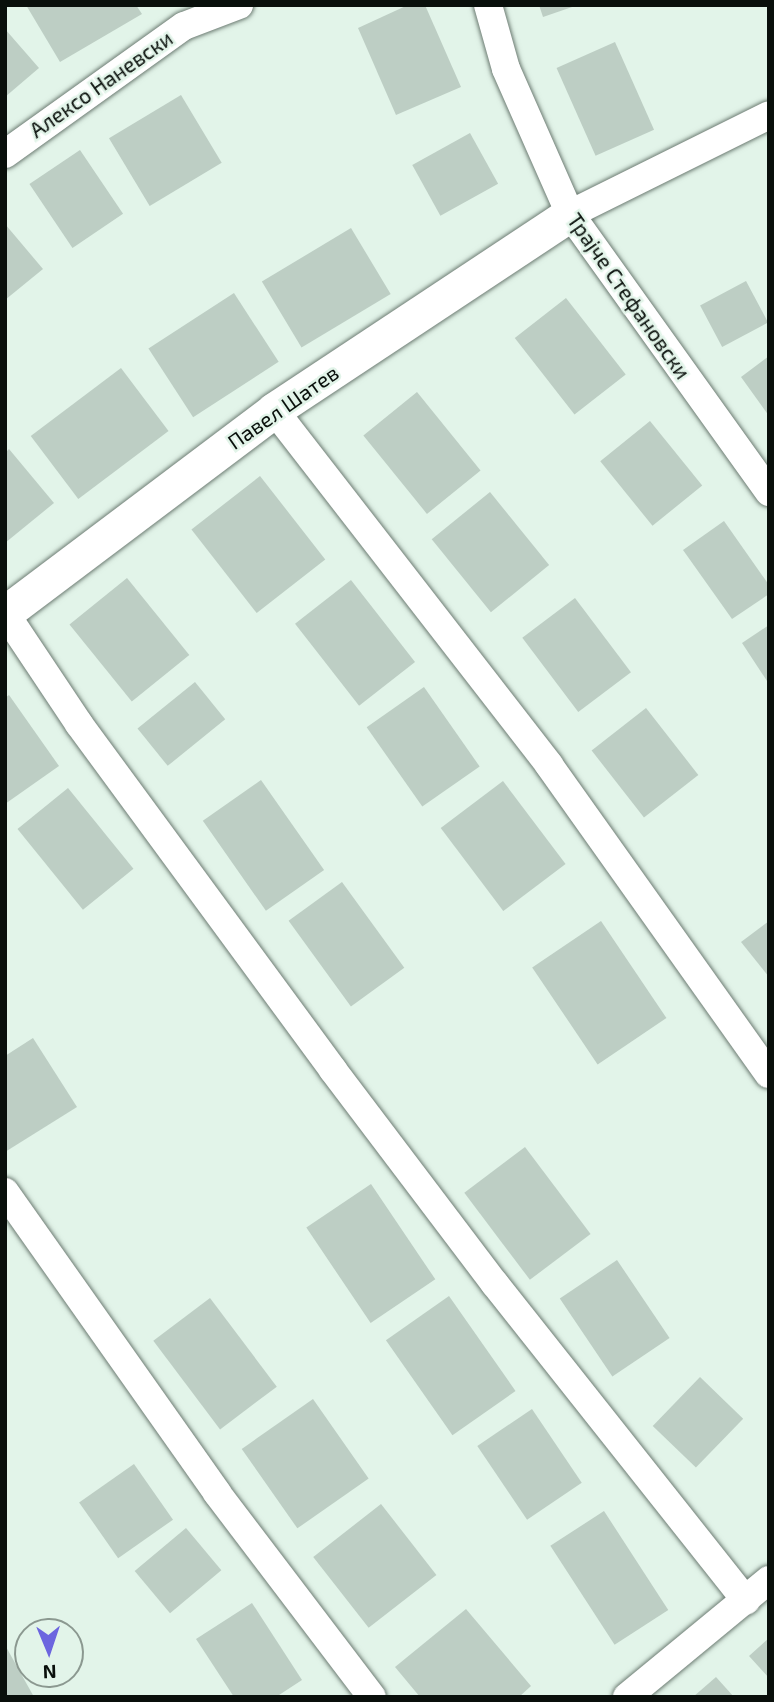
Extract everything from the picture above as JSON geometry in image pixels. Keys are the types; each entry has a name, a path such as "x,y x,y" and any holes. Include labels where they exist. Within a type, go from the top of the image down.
{"street":[{"name":"Алексо Наневски","path":"5,154 184,26 239,5"},
{"name":"Трајче Стефановски","path":"488,5 506,69 570,214 769,492"},
{"path":"570,214 769,115"},
{"name":"Павел Шатев","path":"5,613 274,410 570,214"},
{"path":"274,410 549,765 769,1074"},
{"path":"5,613 79,724 334,1070 495,1284 746,1601"},
{"path":"5,1192 217,1493 372,1697"},
{"path":"627,1697 769,1580"}],"building":[{"path":"26,5 136,5 142,14 60,62"},
{"path":"408,5 425,5 461,87 396,115 358,28"},
{"path":"539,5 575,5 575,6 543,17"},
{"path":"5,29 39,68 5,97"},
{"path":"615,42 654,130 596,156 557,68"},
{"path":"181,95 222,163 150,206 109,138"},
{"path":"470,133 498,184 440,216 412,165"},
{"path":"80,150 123,214 72,248 29,184"},
{"path":"5,224 43,269 5,300"},
{"path":"351,228 391,294 302,348 262,282"},
{"path":"746,281 768,322 722,347 700,305"},
{"path":"234,293 279,362 193,417 148,349"},
{"path":"566,298 626,374 574,414 515,338"},
{"path":"769,356 769,416 741,377"},
{"path":"121,368 169,431 78,499 31,436"},
{"path":"417,392 481,470 427,514 363,435"},
{"path":"650,421 702,486 652,526 600,461"},
{"path":"9,449 54,503 5,543 5,453"},
{"path":"260,476 325,560 257,613 191,530"},
{"path":"490,492 549,565 491,612 432,539"},
{"path":"724,521 769,585 769,594 732,619 683,550"},
{"path":"127,578 189,655 132,702 69,625"},
{"path":"351,580 415,662 359,706 295,624"},
{"path":"575,598 631,672 578,712 522,638"},
{"path":"769,625 769,684 742,643"},
{"path":"195,682 225,719 168,766 137,729"},
{"path":"424,687 480,766 422,807 367,727"},
{"path":"9,695 59,766 5,804 5,698"},
{"path":"646,708 698,775 644,817 592,750"},
{"path":"261,780 324,870 266,911 203,821"},
{"path":"503,781 566,864 503,911 441,828"},
{"path":"68,788 133,869 83,910 17,829"},
{"path":"342,882 404,968 351,1007 289,921"},
{"path":"601,921 666,1018 598,1064 532,967"},
{"path":"769,921 769,977 741,942"},
{"path":"33,1038 77,1107 5,1152 5,1056"},
{"path":"525,1147 591,1234 530,1280 464,1193"},
{"path":"371,1184 435,1279 371,1323 306,1228"},
{"path":"617,1260 670,1338 612,1377 560,1299"},
{"path":"449,1296 516,1391 452,1435 386,1340"},
{"path":"210,1298 277,1387 220,1429 153,1341"},
{"path":"700,1377 743,1419 696,1468 653,1426"},
{"path":"313,1399 369,1478 297,1528 242,1449"},
{"path":"532,1409 582,1483 527,1520 477,1446"},
{"path":"134,1464 173,1520 118,1558 79,1502"},
{"path":"381,1504 436,1575 369,1628 313,1557"},
{"path":"604,1511 668,1610 615,1645 550,1546"},
{"path":"186,1528 221,1570 170,1613 135,1571"},
{"path":"252,1603 302,1680 276,1697 234,1697 196,1639"},
{"path":"466,1609 531,1686 519,1697 420,1697 395,1667"},
{"path":"769,1638 769,1678 749,1656"},
{"path":"5,1645 14,1661 14,1688 29,1688 34,1697 5,1697"},
{"path":"716,1677 734,1697 693,1697"}]}
